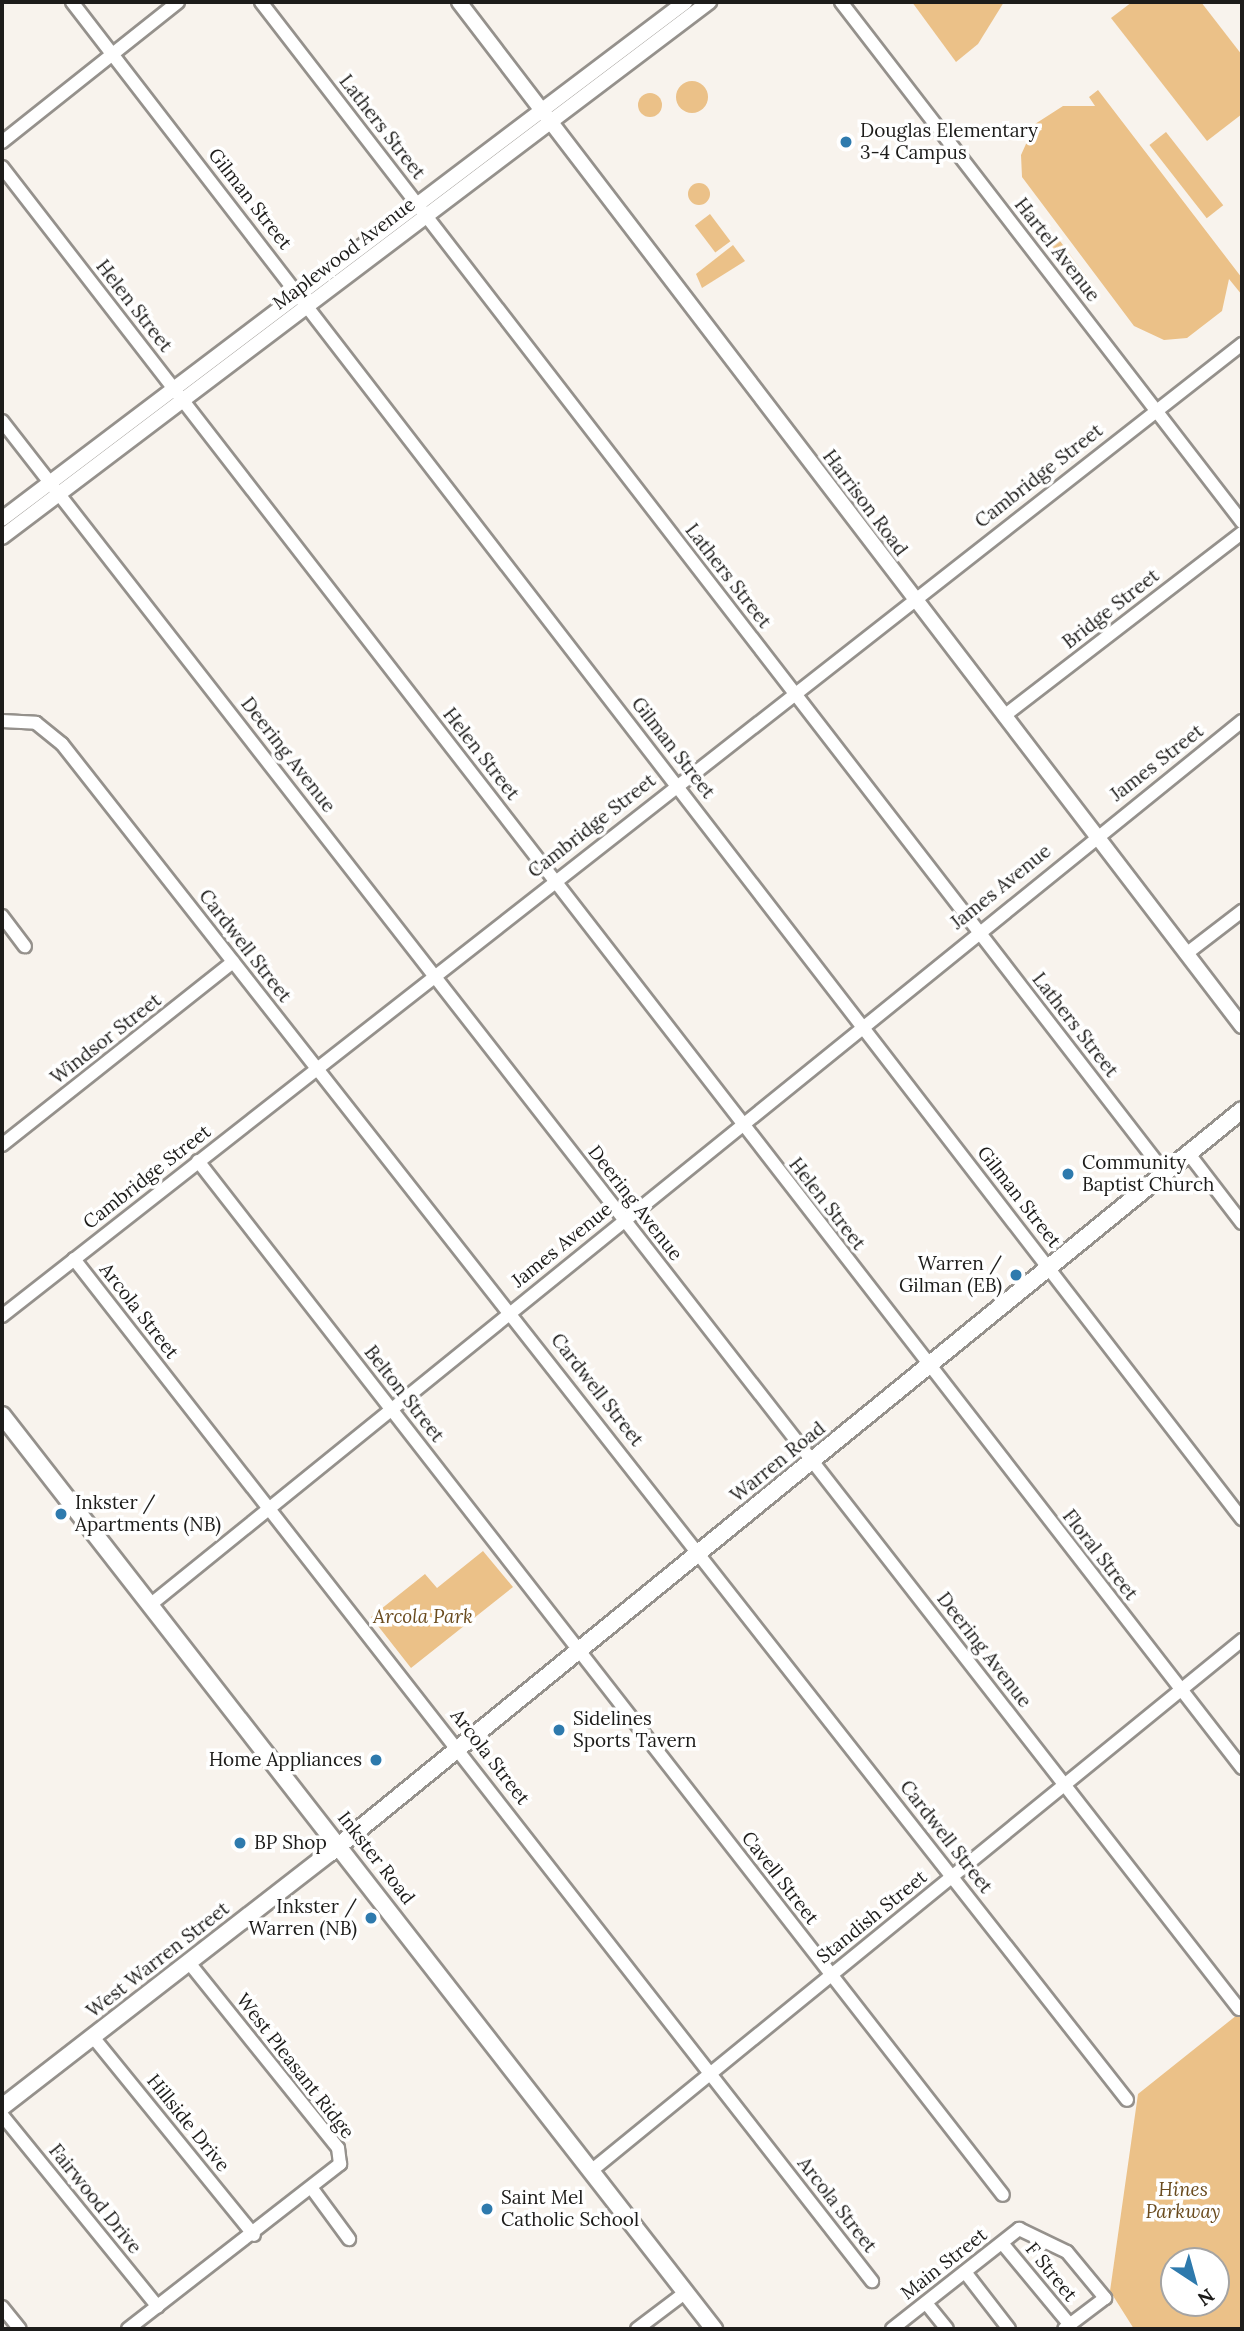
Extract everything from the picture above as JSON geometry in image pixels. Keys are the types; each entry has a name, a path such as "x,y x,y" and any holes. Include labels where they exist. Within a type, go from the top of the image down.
{"main road":[{"name":"Warren Road","path":"339,1845 1242,1110"},
{"name":"Inkster Road","path":"2,1415 714,2329"},
{"name":"West Warren Street","path":"2,2107 339,1845"}],"street":[{"name":"Gilman Street","path":"72,2 1242,1519"},
{"path":"2,142 178,2"},
{"name":"Lathers Street","path":"261,2 1165,1173"},
{"name":"Harrison Road","path":"458,2 1242,1026"},
{"name":"Maplewood Avenue","path":"545,117 685,2"},
{"name":"Maplewood Avenue","path":"2,537 60,493 299,294 422,210 545,117 709,2"},
{"name":"Hartel Avenue","path":"841,2 1242,522"},
{"name":"Helen Street","path":"2,167 928,1367"},
{"name":"Maplewood Avenue","path":"2,519 49,482 308,306 422,210"},
{"name":"Cambridge Street","path":"2,1316 912,598 1242,344"},
{"name":"Deering Avenue","path":"2,421 1238,2010"},
{"name":"Bridge Street","path":"1004,716 1242,533"},
{"name":"Cardwell Street","path":"2,721 24,720 62,744 701,1551 1127,2100"},
{"name":"James Street","path":"1095,835 1242,721"},
{"name":"James Avenue","path":"150,1605 1095,835"},
{"path":"1186,954 1242,911"},
{"path":"2,916 25,946"},
{"name":"Windsor Street","path":"2,1145 233,962"},
{"path":"1189,1154 1242,1223"},
{"name":"Belton Street","path":"198,1161 579,1651"},
{"name":"Arcola Street","path":"74,1259 872,2281"},
{"name":"Floral Street","path":"928,1367 1242,1768"},
{"name":"Standish Street","path":"591,2171 1242,1640"},
{"name":"Cavell Street","path":"579,1651 1003,2195"},
{"name":"West Pleasant Ridge","path":"128,2329 337,2170 338,2148 188,1963"},
{"name":"Hillside Drive","path":"93,2036 254,2235"},
{"name":"Fairwood Drive","path":"2,2115 158,2307"},
{"path":"313,2190 349,2239"},
{"name":"Main Street","path":"892,2329 1020,2229 1067,2252 1105,2298 1067,2327"},
{"name":"F Street","path":"1002,2243 1067,2327"},
{"path":"965,2272 1009,2329"},
{"path":"637,2329 686,2292"},
{"path":"926,2303 947,2329"},
{"path":"2,2307 20,2329"}],"green space":[{"path":"912,2 1004,2 978,44 956,62"},
{"path":"1132,2 1201,2 1242,55 1242,114 1207,141 1111,18"},
{"path":"692,81 703,86 708,97 703,108 692,113 681,108 676,97 681,86"},
{"path":"1098,90 1242,278 1242,295 1229,279 1222,311 1187,338 1164,340 1134,326 1022,177 1021,155 1035,124 1063,106 1095,106 1089,97"},
{"path":"650,93 659,96 662,105 659,114 650,117 641,114 638,105 641,96"},
{"path":"1166,132 1223,205 1207,218 1149,145"},
{"path":"699,183 707,186 710,194 707,202 699,205 691,202 688,194 691,186"},
{"path":"710,214 730,241 715,253 695,225"},
{"path":"1057,237 1096,288 1086,295 1047,244"},
{"path":"733,245 745,261 702,288 696,274"},
{"name":"Arcola Park","path":"483,1551 513,1587 411,1668 371,1617 425,1574 437,1588"},
{"name":"Hines Parkway","path":"1242,2011 1242,2329 1134,2329 1110,2291 1138,2094"}],"place":[{"name":"Douglas Elementary 3-4 Campus","path":"846,142"},
{"name":"Community Baptist Church","path":"1068,1174"},
{"name":"Warren / Gilman (EB)","path":"1016,1275"},
{"name":"Inkster / Apartments (NB)","path":"61,1514"},
{"name":"Sidelines Sports Tavern","path":"559,1730"},
{"name":"Home Appliances","path":"376,1760"},
{"name":"BP Shop","path":"240,1843"},
{"name":"Inkster / Warren (NB)","path":"371,1918"},
{"name":"Saint Mel Catholic School","path":"487,2209"}]}
